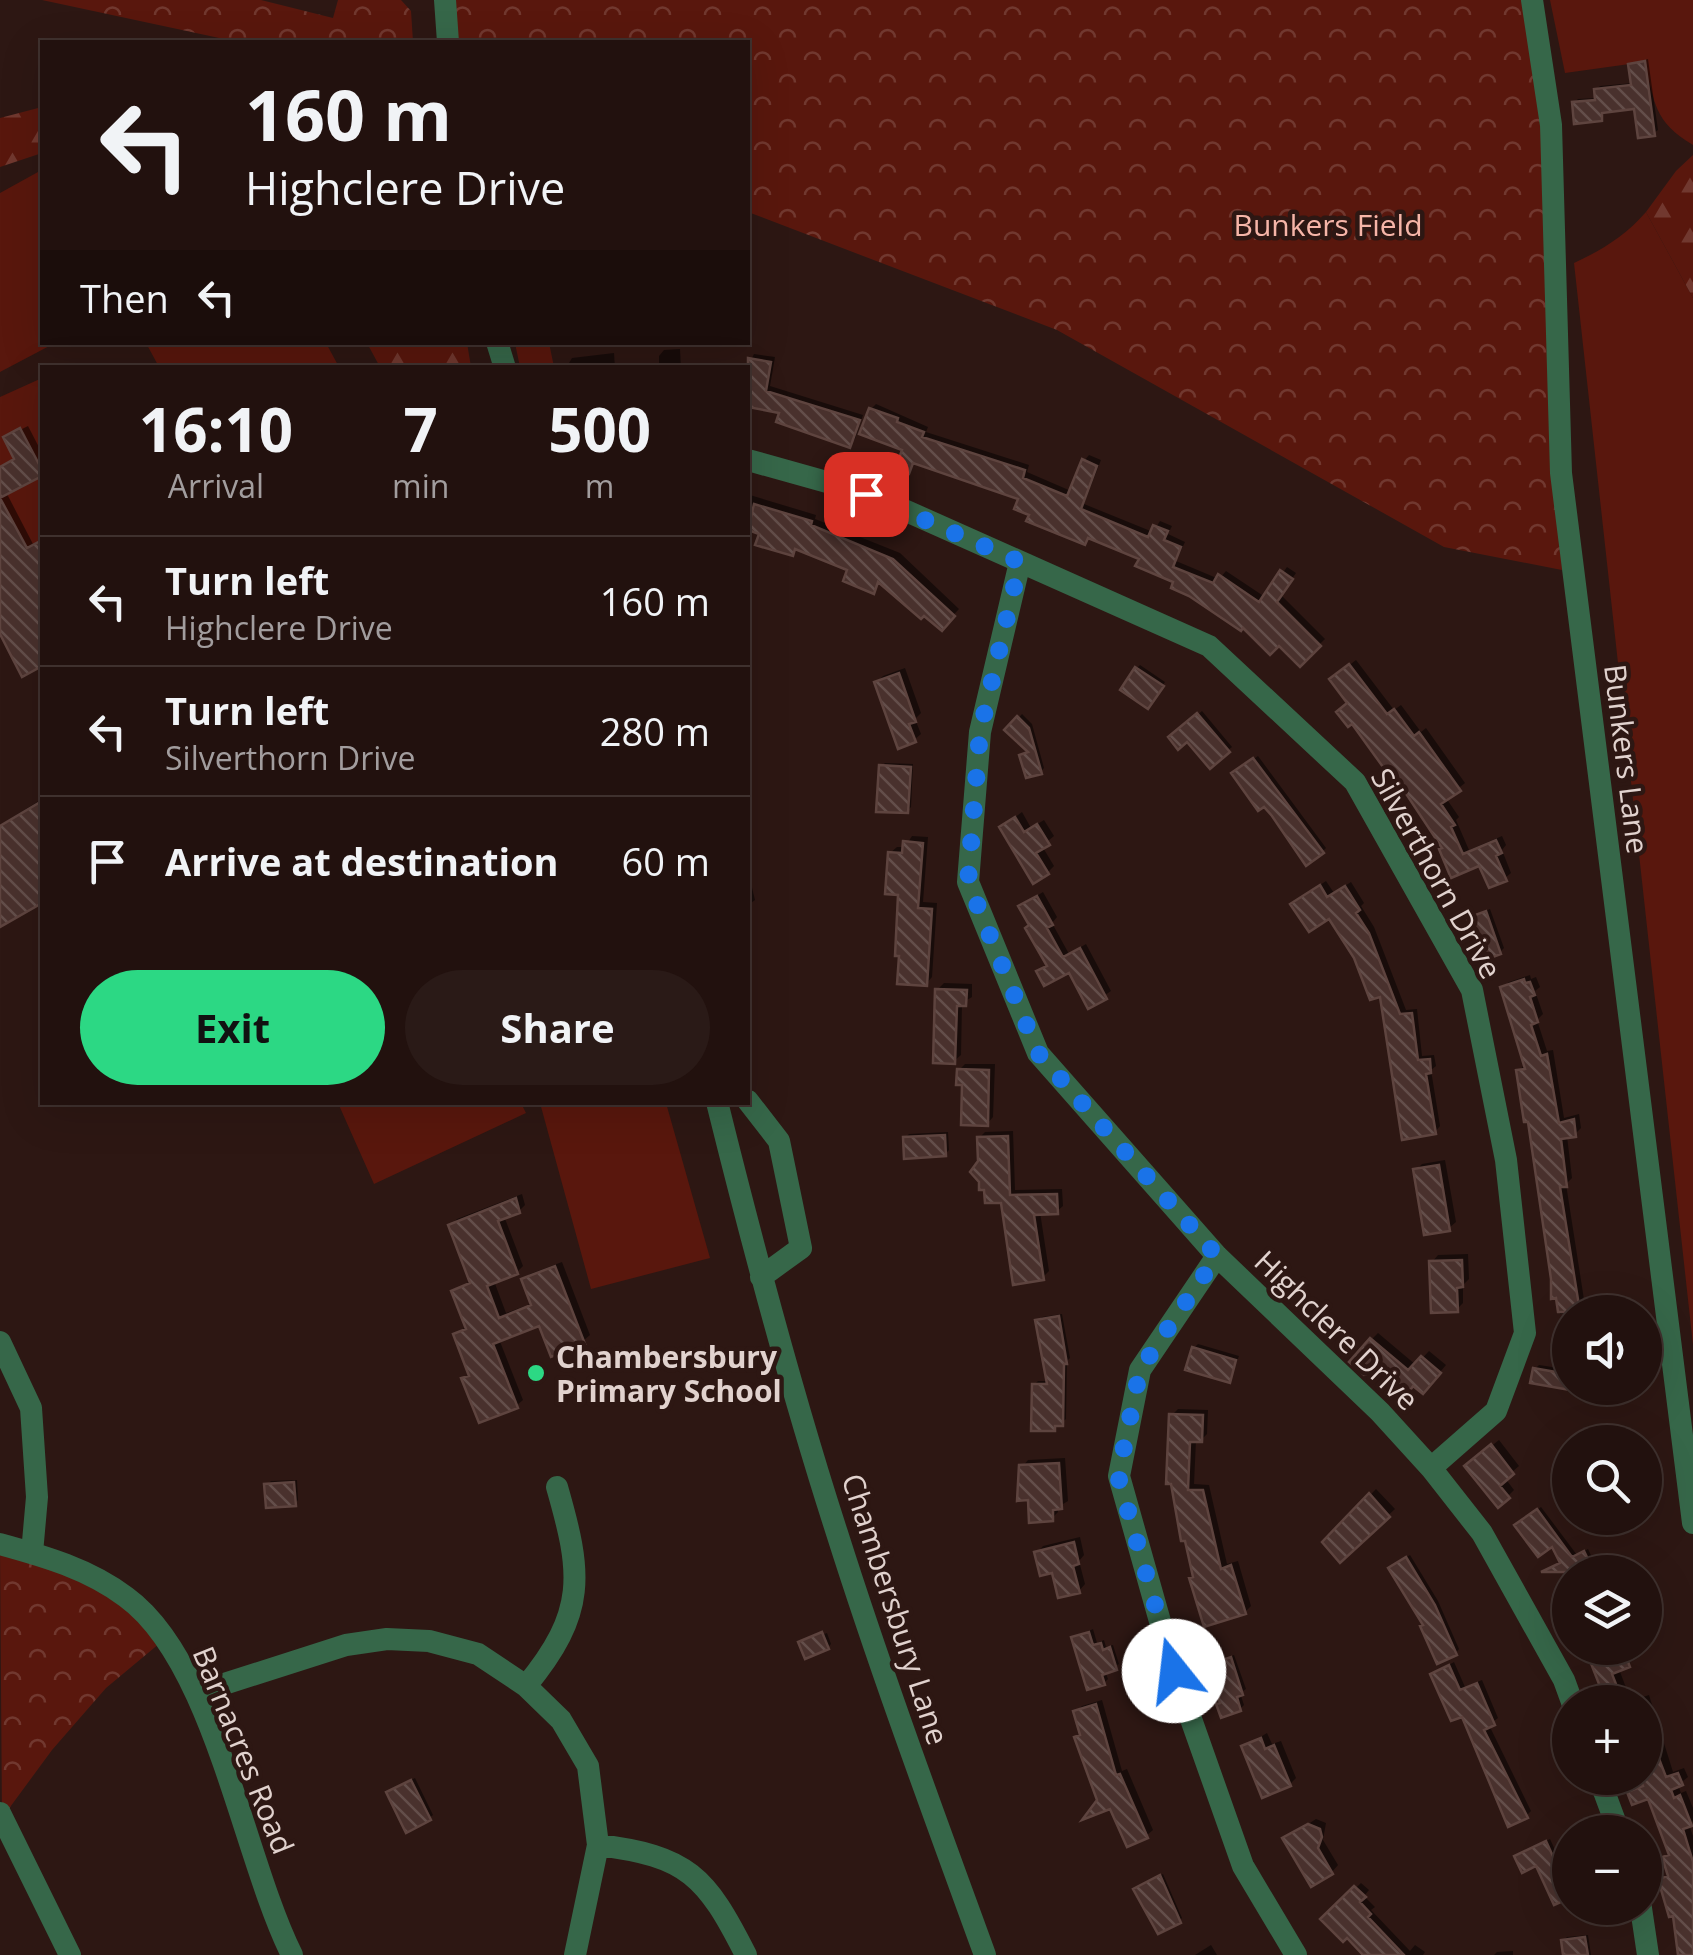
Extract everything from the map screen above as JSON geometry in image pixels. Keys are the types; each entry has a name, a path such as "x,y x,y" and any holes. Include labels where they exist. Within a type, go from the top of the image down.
{"street":[{"path":"445,0 448,40"},
{"name":"Bunkers Lane","path":"1532,0 1551,124 1561,473 1693,1523"},
{"name":"Silverthorn Drive","path":"750,461 866,494 1208,646 1356,782 1472,990 1506,1160 1525,1333 1496,1411 1431,1468"},
{"name":"Highclere Drive","path":"1020,562 980,732 968,882 1038,1053 1217,1256 1380,1412 1431,1468 1482,1533 1566,1685"},
{"path":"750,1104 778,1141 801,1248 761,1277"},
{"name":"Chambersbury Lane","path":"717,1105 761,1277 836,1531 985,1955"},
{"path":"1217,1256 1140,1370 1118,1476 1174,1671 1243,1866 1296,1955"},
{"path":"0,1342 32,1408 38,1497 32,1552"},
{"path":"526,1686 568,1624 577,1578 572,1540 557,1487"},
{"name":"Barnacres Road","path":"0,1544 76,1568 128,1598 166,1638 196,1693 292,1955"},
{"path":"196,1693 346,1645 387,1639 429,1642 478,1654 526,1686 561,1720 588,1766 598,1845 575,1955"},
{"path":"0,1813 70,1955"},
{"path":"598,1845 638,1850 683,1867 705,1885 723,1910 746,1955"},
{"path":"1644,1925 1648,1955"}],"green space":[{"path":"42,0 261,0 333,18 338,0 401,0 411,11 413,40 229,40"},
{"name":"Bunkers Field","path":"454,0 1530,0 1550,146 1562,570 1444,547 1057,330 750,213 750,40 458,40"},
{"path":"1550,0 1693,0 1693,145 1663,119 1644,62 1565,73"},
{"path":"40,108 40,154 0,167 0,118"},
{"path":"1693,155 1693,298 1646,212"},
{"path":"38,172 40,176 40,345 51,345 0,372 0,193"},
{"path":"1646,212 1693,298 1693,1345 1574,263 1613,242"},
{"path":"147,345 327,345 338,365 158,365"},
{"path":"368,345 467,345 471,365 379,365"},
{"path":"515,345 549,345 554,365 520,365"},
{"path":"40,379 37,658 0,571 0,397"},
{"path":"339,1105 522,1105 526,1113 374,1184"},
{"path":"541,1105 667,1105 710,1258 591,1289"},
{"path":"0,1545 76,1568 166,1638 106,1688 52,1750 2,1818"}],"building":[{"path":"1645,61 1655,136 1638,138 1634,109 1602,113 1602,121 1574,124 1572,102 1595,100 1594,89 1631,85 1628,64"},
{"path":"748,358 771,362 766,391 860,420 850,448 776,422 779,413 750,407"},
{"path":"869,408 924,432 922,437 1025,470 1023,478 1067,496 1082,459 1097,466 1081,509 1148,537 1153,525 1168,531 1164,540 1181,547 1173,567 1213,583 1218,574 1259,602 1280,570 1293,579 1277,602 1321,646 1300,667 1279,646 1270,655 1243,628 1241,631 1171,588 1173,582 1135,566 1139,559 1088,538 1085,545 1026,521 1029,515 1014,509 1018,499 913,463 909,474 895,469 902,450 859,434"},
{"path":"20,428 40,466 40,477 0,498 0,467 14,459 3,437"},
{"path":"0,498 27,548 40,541 40,667 22,677 0,634"},
{"path":"754,504 812,521 811,525 893,559 955,616 942,631 924,616 921,619 878,582 874,594 843,581 847,570 795,549 793,556 755,545 759,534 750,531"},
{"path":"1349,664 1387,714 1394,709 1414,736 1419,732 1461,791 1441,804 1455,825 1451,827 1463,854 1496,840 1502,853 1496,856 1507,881 1489,888 1479,866 1451,878 1439,849 1442,848 1399,783 1396,785 1352,724 1348,727 1336,712 1347,703 1329,679"},
{"path":"1135,667 1164,686 1148,709 1120,690"},
{"path":"899,673 916,722 909,724 916,742 898,749 874,682"},
{"path":"1197,713 1230,752 1210,769 1187,742 1178,750 1168,737"},
{"path":"1017,716 1029,728 1042,774 1026,778 1019,755 1028,752 1004,730"},
{"path":"1253,758 1324,853 1306,866 1272,816 1264,807 1258,811 1231,773"},
{"path":"879,765 911,767 908,813 876,812"},
{"path":"40,802 40,904 0,927 0,826"},
{"path":"1015,817 1024,832 1037,824 1050,845 1036,853 1049,874 1033,884 999,827"},
{"path":"903,841 923,843 918,908 932,909 927,986 897,984 898,895 885,894 888,852 902,853"},
{"path":"1320,885 1327,897 1345,886 1360,910 1356,913 1369,933 1400,1014 1412,1013 1418,1060 1430,1059 1431,1073 1426,1074 1436,1134 1402,1140 1380,997 1370,1000 1354,958 1329,919 1309,932 1290,904"},
{"path":"1037,896 1053,925 1047,928 1063,957 1080,948 1107,999 1088,1009 1069,973 1044,986 1036,971 1047,966 1025,928 1029,925 1018,906"},
{"path":"1486,911 1501,954 1482,961 1467,918"},
{"path":"1524,979 1525,983 1530,982 1538,1022 1531,1025 1541,1056 1547,1054 1559,1123 1574,1119 1576,1137 1561,1139 1567,1187 1560,1187 1577,1295 1552,1295 1551,1299 1528,1122 1524,1122 1516,1070 1525,1069 1500,987"},
{"path":"935,989 967,990 966,1006 957,1006 955,1064 933,1063"},
{"path":"957,1069 989,1070 988,1126 961,1125 962,1085 956,1085"},
{"path":"945,1135 946,1156 904,1159 903,1137"},
{"path":"1008,1136 1010,1195 1057,1194 1058,1214 1034,1215 1044,1280 1013,1285 1001,1203 985,1203 984,1190 979,1190 979,1182 970,1172 978,1161 977,1137"},
{"path":"1439,1165 1450,1231 1424,1235 1413,1169"},
{"path":"516,1198 520,1213 498,1221 518,1274 487,1286 499,1318 531,1305 521,1279 555,1266 585,1344 551,1357 539,1326 493,1344 518,1408 479,1423 461,1378 469,1376 453,1334 466,1329 451,1291 470,1283 448,1225"},
{"path":"1462,1260 1463,1287 1457,1288 1458,1312 1431,1313 1429,1261"},
{"path":"1059,1316 1067,1364 1063,1426 1055,1426 1055,1431 1031,1431 1032,1384 1047,1384 1035,1320"},
{"path":"1370,1338 1408,1370 1421,1356 1441,1373 1423,1394 1413,1386 1409,1392 1383,1371 1364,1375 1349,1362"},
{"path":"1192,1347 1236,1360 1230,1383 1185,1370"},
{"path":"1533,1368 1552,1371 1552,1387 1530,1383"},
{"path":"1169,1414 1203,1415 1202,1442 1190,1442 1188,1490 1203,1490 1221,1569 1231,1565 1246,1614 1204,1627 1189,1578 1193,1577 1185,1541 1181,1541 1171,1484 1166,1484"},
{"path":"1491,1444 1514,1474 1500,1486 1510,1498 1498,1508 1464,1466"},
{"path":"1059,1463 1062,1509 1053,1510 1053,1521 1029,1523 1028,1500 1017,1501 1019,1465"},
{"path":"294,1482 296,1506 266,1508 264,1484"},
{"path":"1369,1493 1390,1517 1340,1563 1322,1542"},
{"path":"1537,1509 1552,1535 1571,1555 1556,1555 1552,1547 1538,1557 1514,1525"},
{"path":"1074,1542 1079,1564 1073,1566 1080,1593 1058,1598 1052,1573 1040,1576 1034,1552"},
{"path":"1406,1557 1435,1605 1457,1655 1437,1664 1420,1626 1423,1625 1388,1568"},
{"path":"822,1632 829,1649 805,1659 798,1642"},
{"path":"1089,1632 1093,1645 1101,1643 1103,1650 1110,1647 1117,1670 1102,1675 1105,1685 1087,1690 1071,1637"},
{"path":"1231,1657 1243,1695 1237,1697 1241,1711 1221,1718 1207,1665"},
{"path":"1449,1665 1460,1690 1477,1683 1495,1725 1484,1730 1528,1818 1508,1827 1462,1717 1451,1721 1430,1674"},
{"path":"1592,1665 1629,1665 1612,1674 1616,1685 1599,1685"},
{"path":"1096,1704 1116,1775 1120,1774 1148,1838 1127,1847 1110,1809 1082,1820 1097,1800 1074,1737 1080,1735 1073,1711"},
{"path":"1261,1738 1265,1749 1274,1745 1291,1786 1262,1798 1241,1746"},
{"path":"1662,1767 1666,1777 1678,1773 1683,1785 1671,1790 1674,1798 1680,1795 1692,1826 1683,1829 1693,1862 1693,1955 1678,1955 1673,1916 1669,1917 1662,1893 1662,1878 1668,1876 1662,1857 1669,1855 1662,1836 1662,1815 1654,1815 1648,1799 1632,1805 1628,1795 1662,1795"},
{"path":"411,1780 431,1820 406,1833 386,1792"},
{"path":"1308,1824 1320,1829 1318,1848 1333,1874 1311,1887 1282,1838"},
{"path":"1546,1841 1552,1854 1552,1901 1536,1866 1522,1873 1514,1856"},
{"path":"1160,1875 1181,1923 1158,1934 1133,1889"},
{"path":"1354,1886 1366,1897 1360,1902 1371,1914 1368,1917 1404,1955 1363,1955 1320,1919"},
{"path":"1585,1937 1588,1955 1563,1955 1561,1940"}],"place":[{"name":"Chambersbury Primary School","path":"536,1373"}],"route":[{"path":"866,494 1020,562 980,732 968,882 1038,1053 1217,1256 1140,1370 1118,1476 1174,1671"}]}
